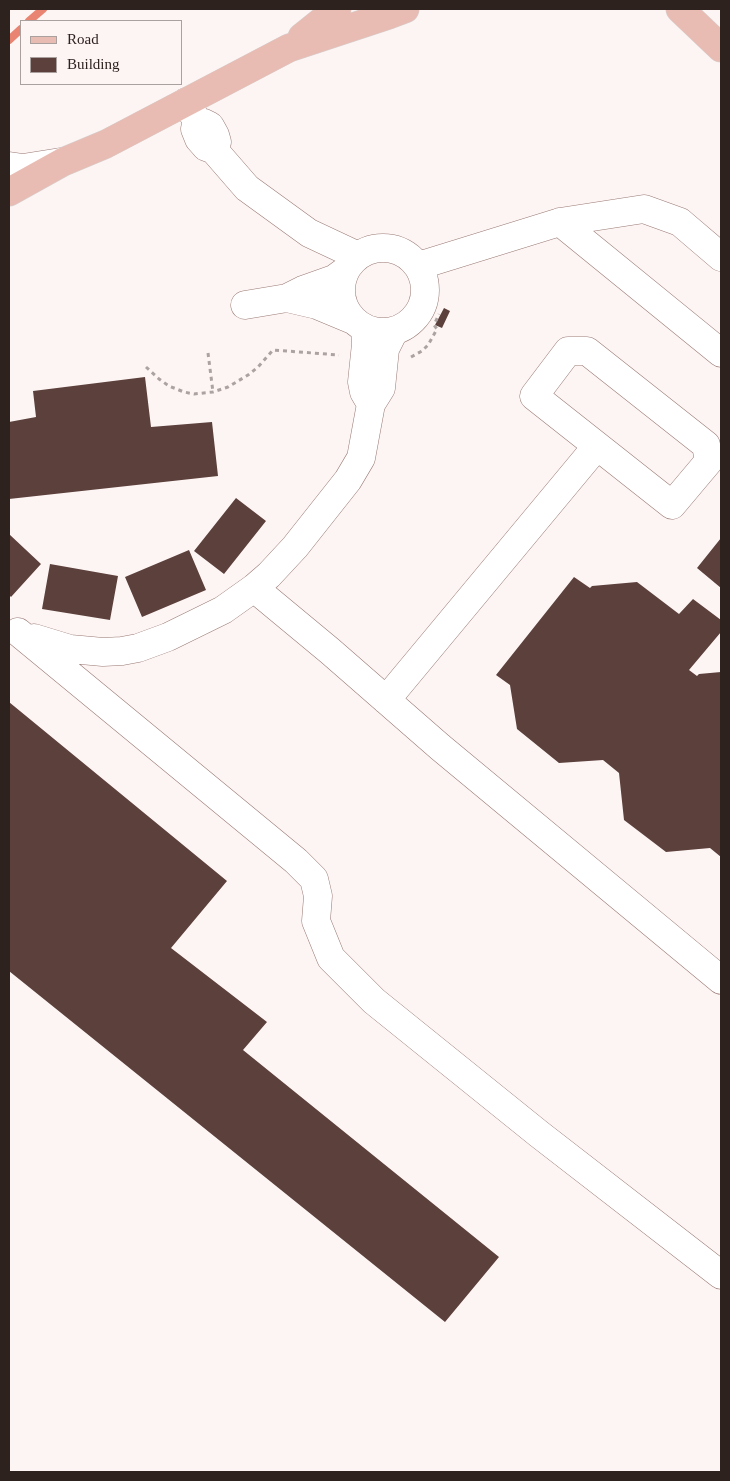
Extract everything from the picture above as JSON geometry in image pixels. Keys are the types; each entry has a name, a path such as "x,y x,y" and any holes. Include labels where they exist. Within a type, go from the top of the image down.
{"main road":[{"path":"9,192 63,162 191,111 289,48 337,9"},
{"path":"289,48 389,16 405,9"},
{"path":"680,10 721,48"},
{"path":"9,176 63,162"}],"lane":[{"path":"191,111 199,139 206,147 214,150 247,188 352,263"},
{"path":"9,166 23,168 63,162"},
{"path":"418,266 560,222 644,210 680,222 721,257"},
{"path":"560,222 721,353"},
{"path":"245,305 287,298 334,279 370,250 383,248 396,250 408,256 418,266 424,278 425,291 422,304 416,316 406,325 394,331 375,332 317,305 287,298"},
{"path":"352,263 341,292 342,302 347,312 359,324 366,344 362,382 364,392 371,404"},
{"path":"14,630 70,649 103,652 122,651 138,648 184,630 223,610 254,588 295,547 348,480 360,458 371,404 381,388 385,349 394,331"},
{"path":"568,351 587,351 706,444 709,461 672,505 597,446 534,396 568,351"},
{"path":"386,700 597,446"},
{"path":"254,588 440,747 721,980"},
{"path":"14,630 296,861 314,879 318,896 316,921 331,958 374,1001 539,1134 721,1275"}],"path":[{"path":"408,359 428,346 437,329 434,325 438,314"},
{"path":"146,367 169,386 194,394 213,392 248,375 273,350 343,355"},
{"path":"208,354 213,392"}],"building":[{"path":"444,308 450,311 442,328 435,325"},
{"path":"145,377 151,427 212,422 218,476 9,499 9,422 36,417 33,391"},
{"path":"236,498 266,521 224,574 194,551"},
{"path":"9,534 41,564 11,597 9,595"},
{"path":"721,538 721,588 697,568"},
{"path":"189,550 206,590 142,617 125,577"},
{"path":"50,564 118,576 110,620 42,609"},
{"path":"574,577 590,588 592,586 637,582 679,614 693,599 721,620 721,632 689,670 697,676 699,674 721,672 721,857 710,848 666,852 624,820 619,773 603,760 559,763 517,729 510,685 496,675"},
{"path":"9,702 227,881 171,948 267,1022 243,1050 499,1257 445,1322 9,971"}],"waterway":[{"path":"30,20 43,9"},
{"path":"9,40 20,30"}]}
